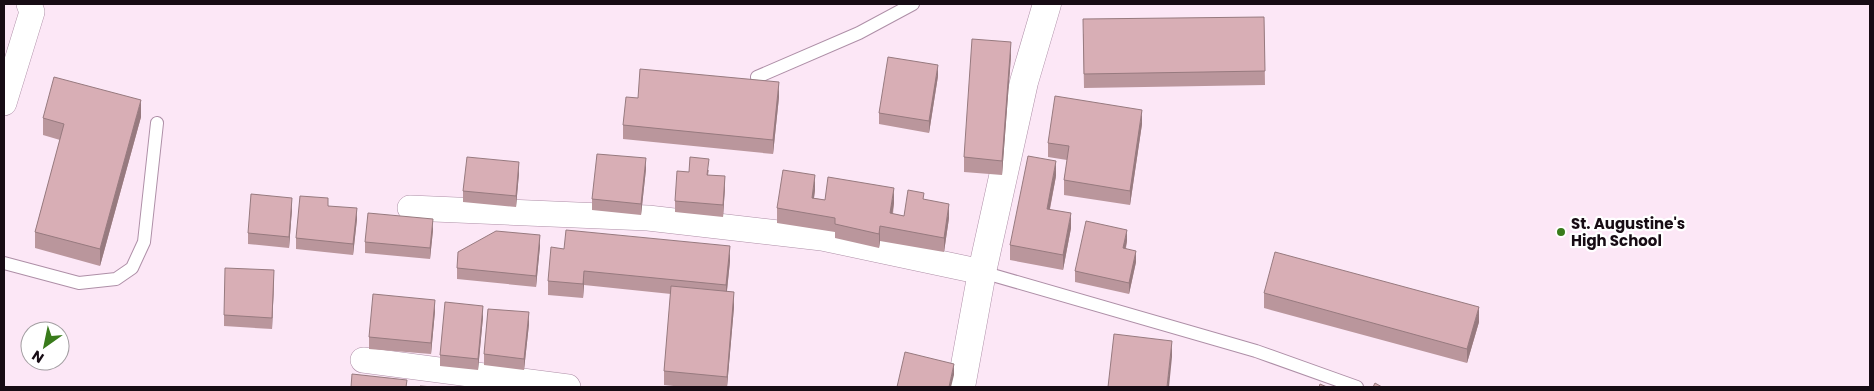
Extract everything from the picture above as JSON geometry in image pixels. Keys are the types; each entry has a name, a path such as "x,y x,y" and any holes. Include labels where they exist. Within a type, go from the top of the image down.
{"street":[{"path":"4,103 32,12 29,4"},
{"path":"960,387 982,272 1024,82 1047,4"},
{"path":"410,208 648,218 822,238 982,272"},
{"path":"363,360 568,387"}],"lane":[{"path":"757,77 859,33 913,4"},
{"path":"4,263 79,283 116,280 132,268 144,242 157,122"},
{"path":"982,272 1256,351 1357,387"}],"building":[{"path":"1264,17 1265,71 1084,74 1083,19"},
{"path":"972,39 1011,42 1002,161 964,157"},
{"path":"888,57 938,65 929,121 879,113"},
{"path":"640,69 779,82 773,140 623,125 626,97 638,98"},
{"path":"54,77 141,100 100,249 35,232 64,124 43,118"},
{"path":"1055,96 1142,110 1130,191 1064,180 1069,146 1048,143"},
{"path":"597,154 646,158 641,204 592,199"},
{"path":"1028,156 1056,161 1047,209 1071,213 1063,255 1010,245"},
{"path":"467,157 519,162 516,196 463,191"},
{"path":"690,157 709,159 707,175 725,176 723,205 675,201 677,171 689,172"},
{"path":"783,170 815,175 812,198 825,200 828,177 894,188 890,213 904,216 908,190 924,193 923,199 949,204 944,238 880,226 879,234 835,224 835,218 777,208"},
{"path":"251,194 292,198 289,237 248,233"},
{"path":"300,196 328,198 328,206 357,208 353,244 296,238"},
{"path":"368,213 433,219 430,248 365,242"},
{"path":"1086,221 1127,230 1123,248 1136,251 1129,283 1075,271"},
{"path":"566,230 730,246 726,285 584,271 583,284 548,281 551,247 564,249"},
{"path":"496,231 540,235 536,276 457,268 458,252"},
{"path":"1275,252 1479,307 1467,349 1264,293"},
{"path":"225,268 274,270 272,318 224,315"},
{"path":"671,286 734,292 727,377 664,371"},
{"path":"373,294 435,300 431,343 369,337"},
{"path":"445,302 483,306 478,359 440,355"},
{"path":"488,309 529,312 524,359 484,354"},
{"path":"1114,334 1172,341 1167,387 1108,387"},
{"path":"905,352 954,364 949,387 897,387"},
{"path":"352,374 407,380 406,387 351,387"},
{"path":"1375,383 1382,387 1373,387"}],"place":[{"name":"St. Augustine's High School","path":"1561,232"}]}
